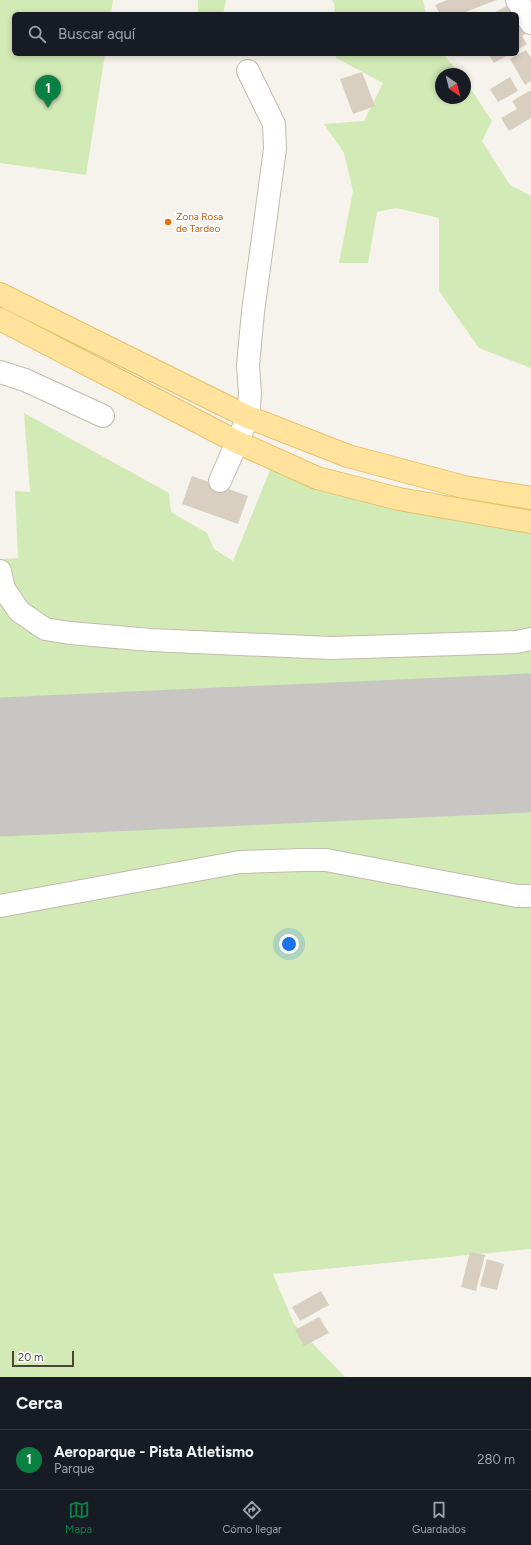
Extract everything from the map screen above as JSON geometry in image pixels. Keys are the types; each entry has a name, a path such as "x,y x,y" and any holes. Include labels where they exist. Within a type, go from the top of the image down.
{"main road":[{"path":"0,294 248,417 348,456 464,487 531,498"},
{"path":"0,319 237,442 317,478 399,499 531,522"}],"street":[{"path":"517,0 531,23"},
{"path":"220,482 248,417 250,394 248,365 251,327 275,148 274,124 248,71"},
{"path":"0,372 25,380 103,416"},
{"path":"0,571 4,589 19,610 45,629 70,633 151,640 331,648 516,642 531,639"},
{"path":"0,906 240,862 302,860 326,860 517,896 531,896"}],"green space":[{"path":"0,0 113,0 111,12 12,12 12,56 105,56 86,175 0,163"},
{"path":"198,0 226,0 223,12 198,12"},
{"path":"332,0 423,0 426,12 335,12"},
{"path":"336,56 445,56 455,68 435,68 435,104 471,104 471,89 492,121 482,141 510,185 531,196 531,368 479,348 439,291 439,218 396,208 377,212 368,263 339,263 353,191 344,153 324,124 364,121 383,83 336,58"},
{"path":"24,413 169,493 171,512 207,533 214,549 233,561 271,468 531,530 531,695 0,718 0,559 18,558 15,491 30,492"},
{"path":"531,798 531,1249 273,1274 294,1324 345,1377 0,1377 0,824"}],"building":[{"path":"447,0 497,0 465,12 439,12 435,5"},
{"path":"508,5 512,12 496,12"},
{"path":"519,24 525,34 522,36 527,44 519,49"},
{"path":"526,50 531,58 531,81 525,85 510,59 519,56 519,54"},
{"path":"489,56 506,56 494,63"},
{"path":"362,72 375,106 353,114 340,79"},
{"path":"510,77 518,91 498,102 490,89"},
{"path":"531,90 531,118 509,131 501,118 517,109 512,101"},
{"path":"192,476 248,496 238,524 182,504"},
{"path":"470,1252 485,1255 476,1291 461,1287"},
{"path":"487,1259 504,1264 497,1290 480,1286"},
{"path":"321,1291 329,1305 300,1321 292,1307"},
{"path":"319,1317 329,1333 304,1346 295,1330"}],"runway":[{"path":"0,767 531,743"}],"place":[{"name":"Aeroparque - Pista Atletismo","path":"48,108"},
{"name":"Zona Rosa de Tardeo","path":"168,222"}]}
